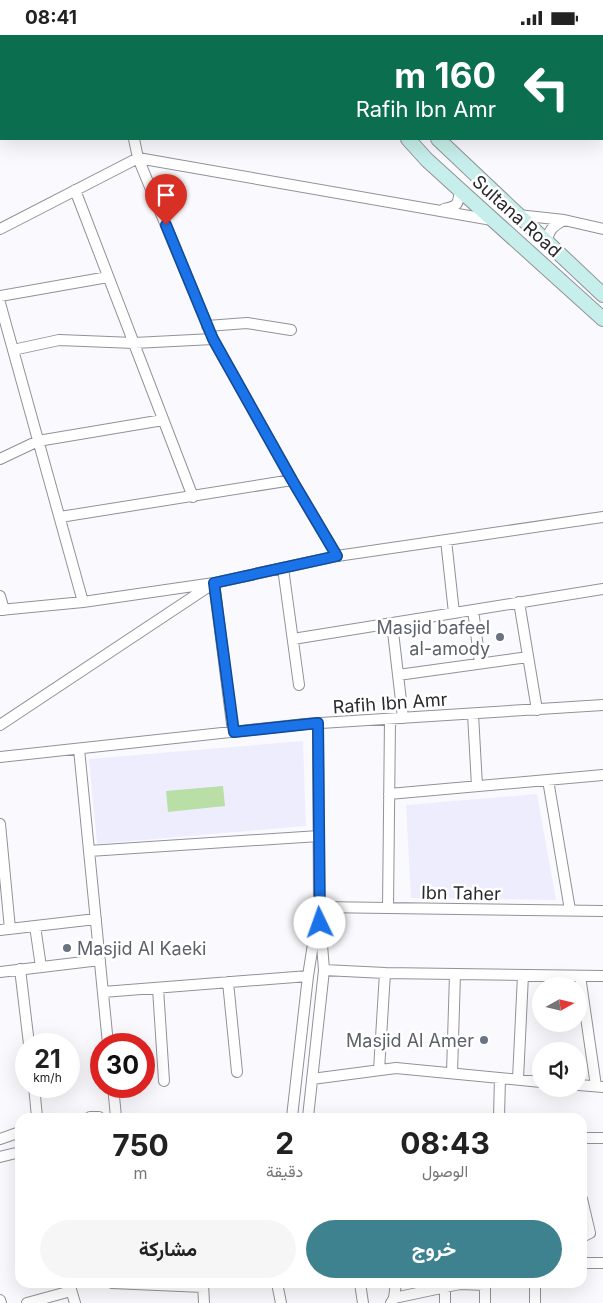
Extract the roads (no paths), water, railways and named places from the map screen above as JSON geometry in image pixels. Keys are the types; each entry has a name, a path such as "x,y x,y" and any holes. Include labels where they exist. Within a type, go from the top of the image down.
{"main road":[{"name":"Sultana Road","path":"409,140 427,160 492,220 603,319"},
{"name":"Sultana Road","path":"439,140 603,295"}],"street":[{"path":"134,140 138,158 213,339 337,556"},
{"path":"0,229 138,158 492,220"},
{"path":"75,190 193,497"},
{"path":"439,210 455,207 459,202 460,190"},
{"path":"518,215 564,219 603,229"},
{"path":"547,243 548,234 555,225 564,219"},
{"path":"0,295 108,277"},
{"path":"0,303 83,602"},
{"path":"208,326 247,323 291,330"},
{"path":"13,350 59,340 134,343 213,339"},
{"path":"0,459 38,441 163,420"},
{"path":"60,517 292,480"},
{"path":"0,596 2,610 83,602 214,583 337,556 603,517"},
{"path":"446,540 454,613"},
{"path":"283,568 299,685"},
{"path":"0,725 214,583"},
{"path":"214,583 234,732"},
{"path":"293,639 603,589"},
{"path":"519,602 537,710"},
{"path":"472,610 480,663"},
{"path":"392,623 403,718"},
{"path":"398,675 528,657"},
{"name":"Rafih Ibn Amr","path":"0,757 318,723 603,705"},
{"path":"473,714 477,786"},
{"path":"388,908 390,719"},
{"path":"308,1113 324,970 319,907 318,723"},
{"path":"79,749 107,1033"},
{"path":"389,794 603,775"},
{"path":"548,779 570,911"},
{"path":"0,824 5,929 96,919"},
{"path":"89,851 319,836"},
{"path":"292,1113 308,976 319,907"},
{"name":"Ibn Taher","path":"319,907 603,911"},
{"path":"35,926 41,967"},
{"path":"0,972 100,959"},
{"path":"20,969 28,1033"},
{"path":"324,970 603,977"},
{"path":"379,1070 385,973"},
{"path":"452,1073 455,974"},
{"path":"518,1079 523,975"},
{"path":"103,992 308,976"},
{"path":"580,976 599,1087"},
{"path":"228,982 237,1072"},
{"path":"158,988 164,1081"},
{"path":"312,1079 396,1067 532,1081"},
{"path":"499,1113 500,1077"},
{"path":"35,1098 37,1113"},
{"path":"114,1098 116,1113"},
{"path":"0,1139 15,1134"},
{"path":"587,1138 603,1138"},
{"path":"0,1157 15,1153"},
{"path":"587,1219 590,1231 587,1236"},
{"path":"587,1263 603,1263"},
{"path":"27,1303 67,1288"},
{"path":"70,1288 75,1303"},
{"path":"203,1288 204,1303"},
{"path":"278,1288 281,1303"},
{"path":"361,1288 363,1303"},
{"path":"395,1288 392,1301 441,1288"},
{"path":"445,1288 445,1303"},
{"path":"485,1288 485,1303"},
{"path":"535,1288 535,1303"}],"place":[{"name":"Masjid bafeel al-amody","path":"500,637"},
{"name":"Masjid Al Kaeki","path":"67,948"},
{"name":"Masjid Al Amer","path":"484,1040"}]}
